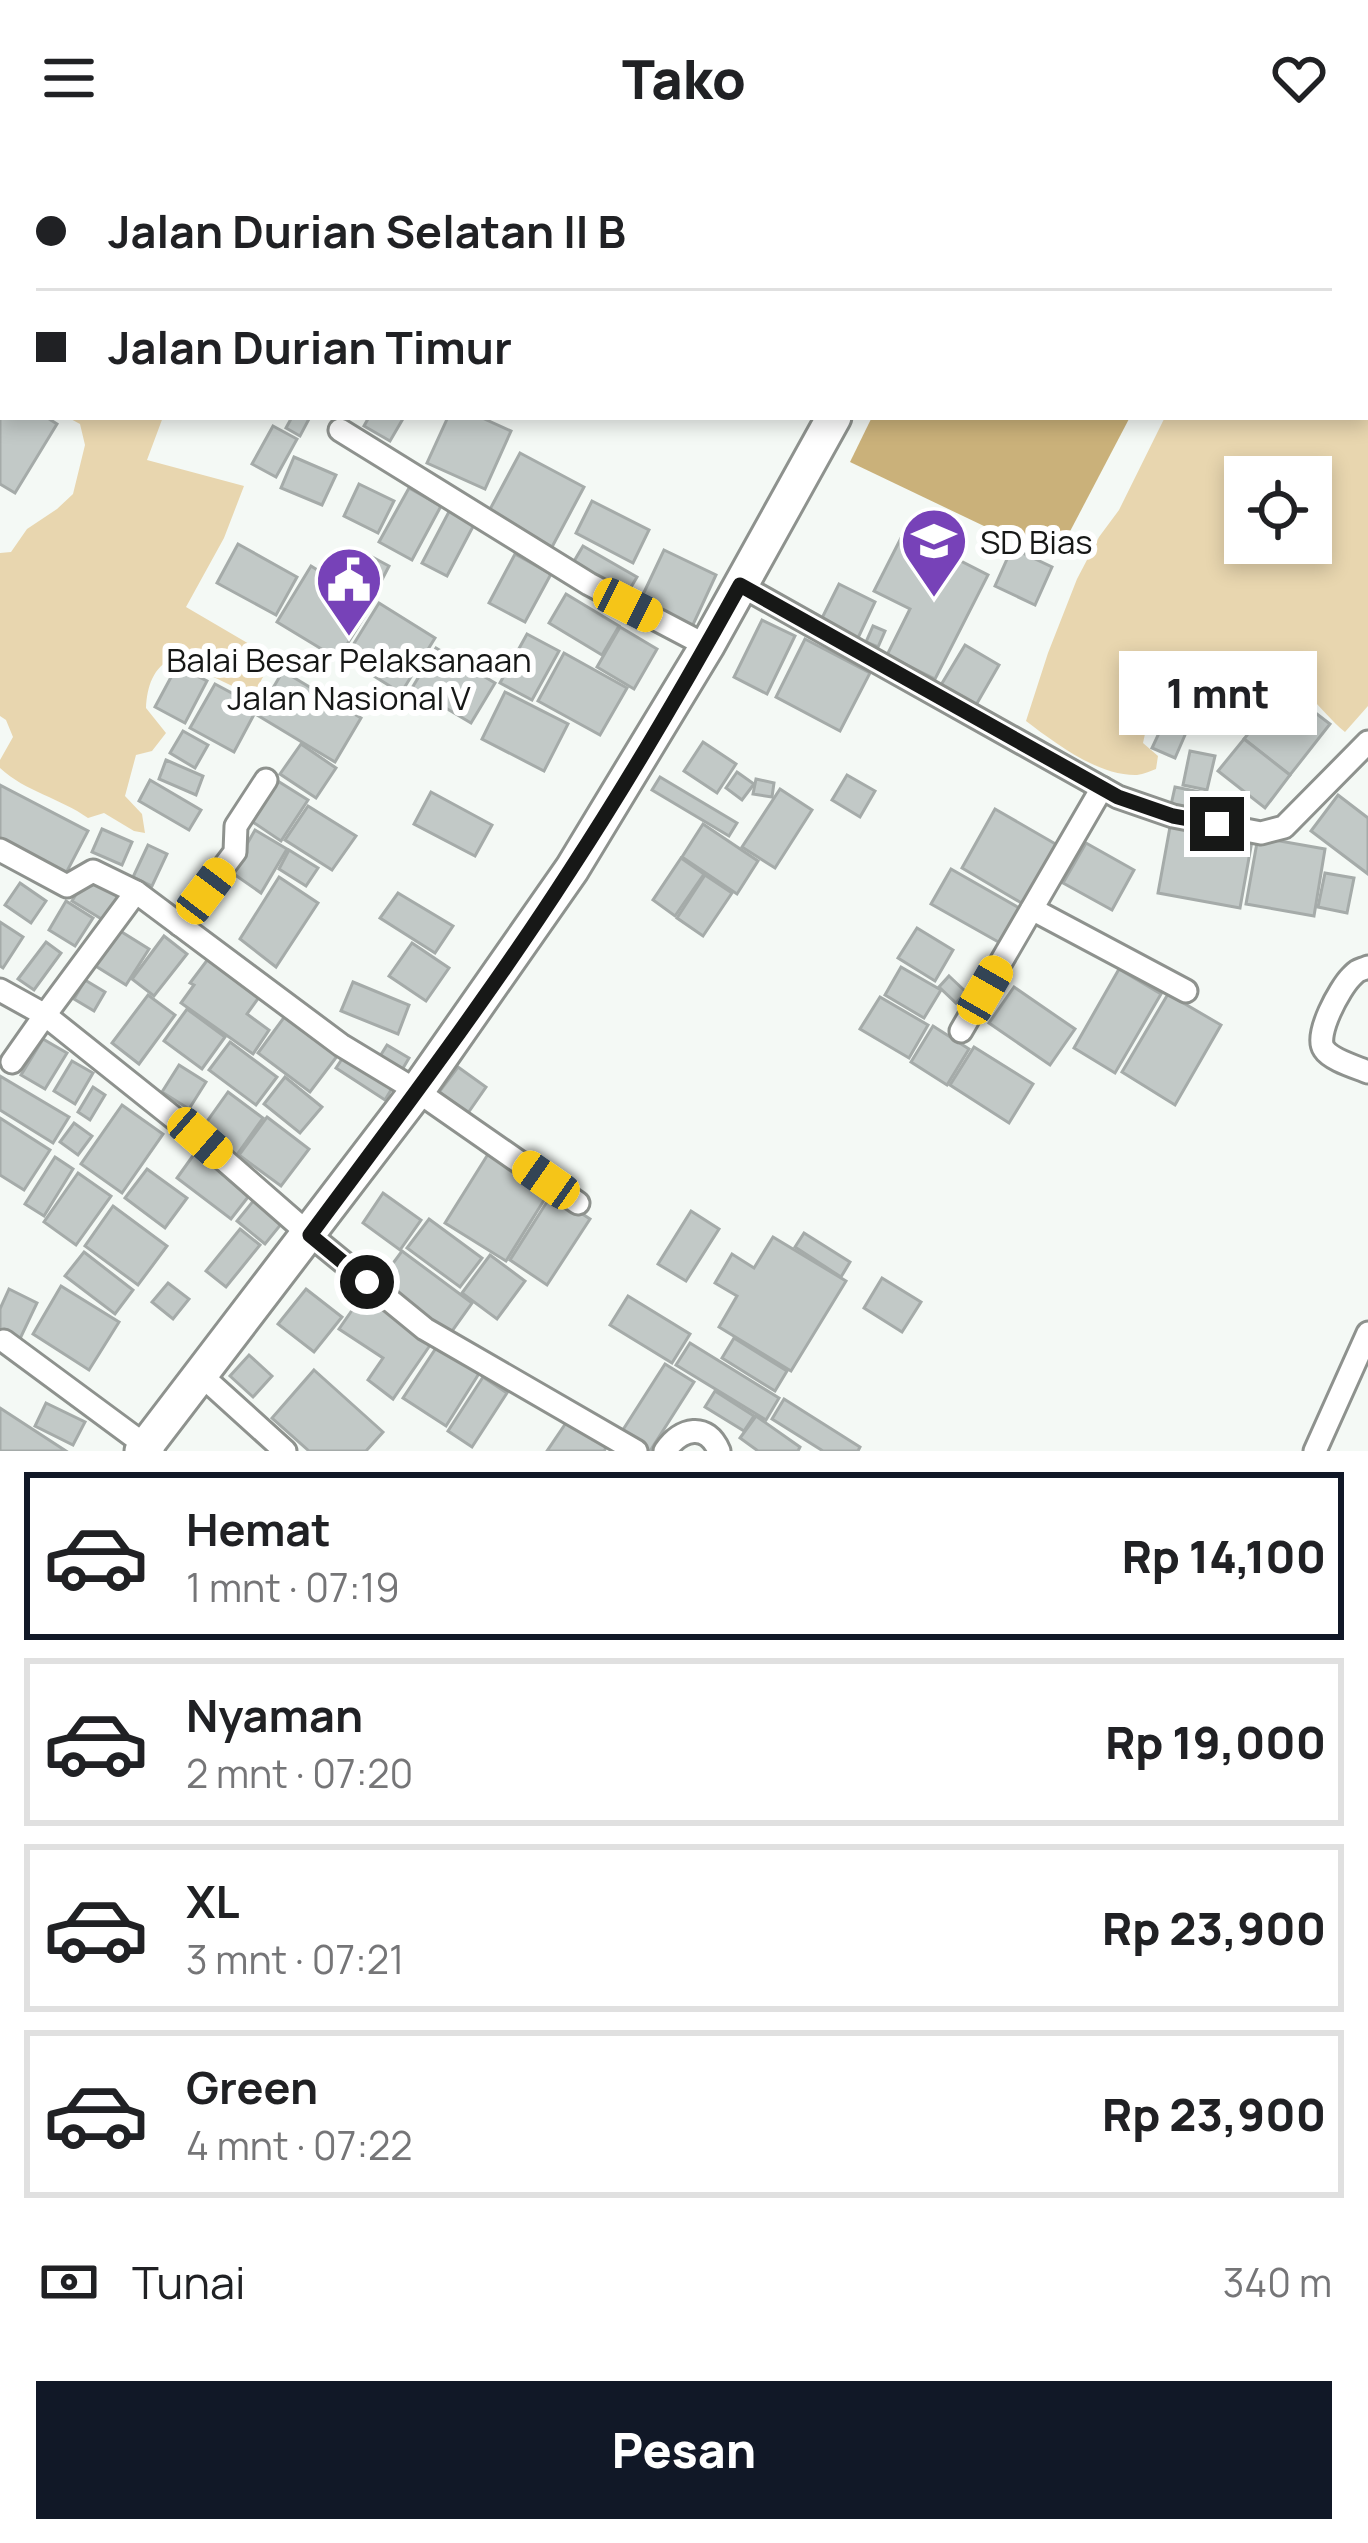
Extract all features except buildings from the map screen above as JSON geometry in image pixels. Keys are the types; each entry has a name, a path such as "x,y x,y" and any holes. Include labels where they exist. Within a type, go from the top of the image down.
{"main road":[{"path":"148,1449 417,1091 572,869 707,646 832,420"}],"street":[{"path":"340,430 589,584 707,646"},
{"path":"740,585 1118,797 1173,816 1261,833 1284,827 1368,742"},
{"path":"180,926 236,852 236,826 266,780"},
{"path":"961,1031 1102,788"},
{"path":"0,850 64,885 71,886 93,871 136,892 341,1045 417,1091 578,1203"},
{"path":"12,1062 136,892"},
{"path":"1032,909 1186,991"},
{"path":"1368,968 1346,982 1320,1034 1328,1053 1368,1072"},
{"path":"0,990 45,1015 200,1138 425,1329 636,1451"},
{"path":"1315,1451 1368,1334"},
{"path":"4,1341 148,1449"},
{"path":"201,1376 285,1451"},
{"path":"665,1451 688,1431 704,1433 719,1451"}],"shaded area":[{"path":"73,420 162,420 147,460 244,486 224,538 186,607 273,658 253,696 174,658 156,672 146,708 166,733 152,751 136,755 125,796 142,814 145,833 104,813 88,818 0,768 13,737 0,716 0,553 11,552 27,529 73,494 85,445 80,424"},
{"path":"871,420 1128,420 1055,560 850,462"},
{"path":"1164,420 1368,420 1368,706 1345,732 1306,694 1273,682 1246,705 1212,697 1188,715 1176,705 1160,705 1148,720 1143,743 1158,756 1156,769 1122,774 1078,757 1026,721 1077,579 1119,510"}],"place":[{"name":"SD Bias","path":"934,600"},
{"name":"Balai Besar Pelaksanaan Jalan Nasional V","path":"349,639"}],"route":[{"path":"367,1282 310,1235 572,869 740,585 1118,797 1173,816 1217,824"}]}
